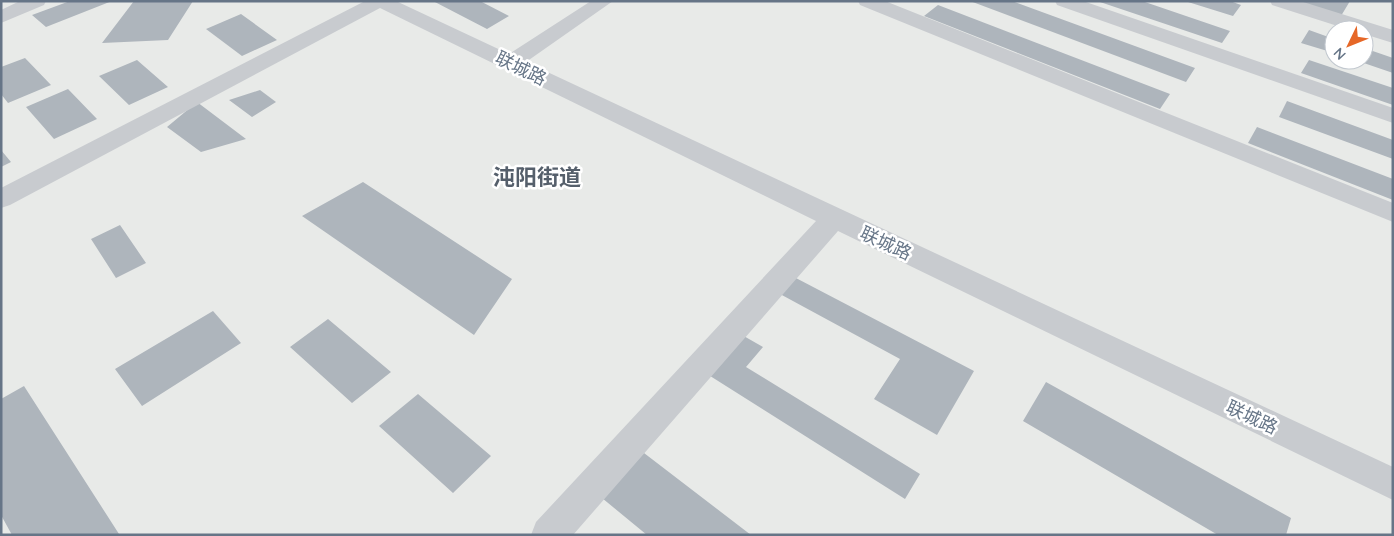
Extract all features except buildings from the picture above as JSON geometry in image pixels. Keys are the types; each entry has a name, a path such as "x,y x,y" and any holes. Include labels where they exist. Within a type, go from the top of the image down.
{"street":[{"path":"1,17 37,1"},
{"path":"1,199 380,1"},
{"name":"联城路","path":"380,1 1393,484"},
{"path":"510,63 604,1"},
{"path":"866,1 1393,213"},
{"path":"1064,1 1393,116"},
{"path":"1279,1 1393,37"},
{"path":"549,535 834,218"}],"shaded area":[{"path":"1,1 1393,1 1393,535 1,535"}],"district":[{"name":"沌阳街道","path":"537,177"}]}
